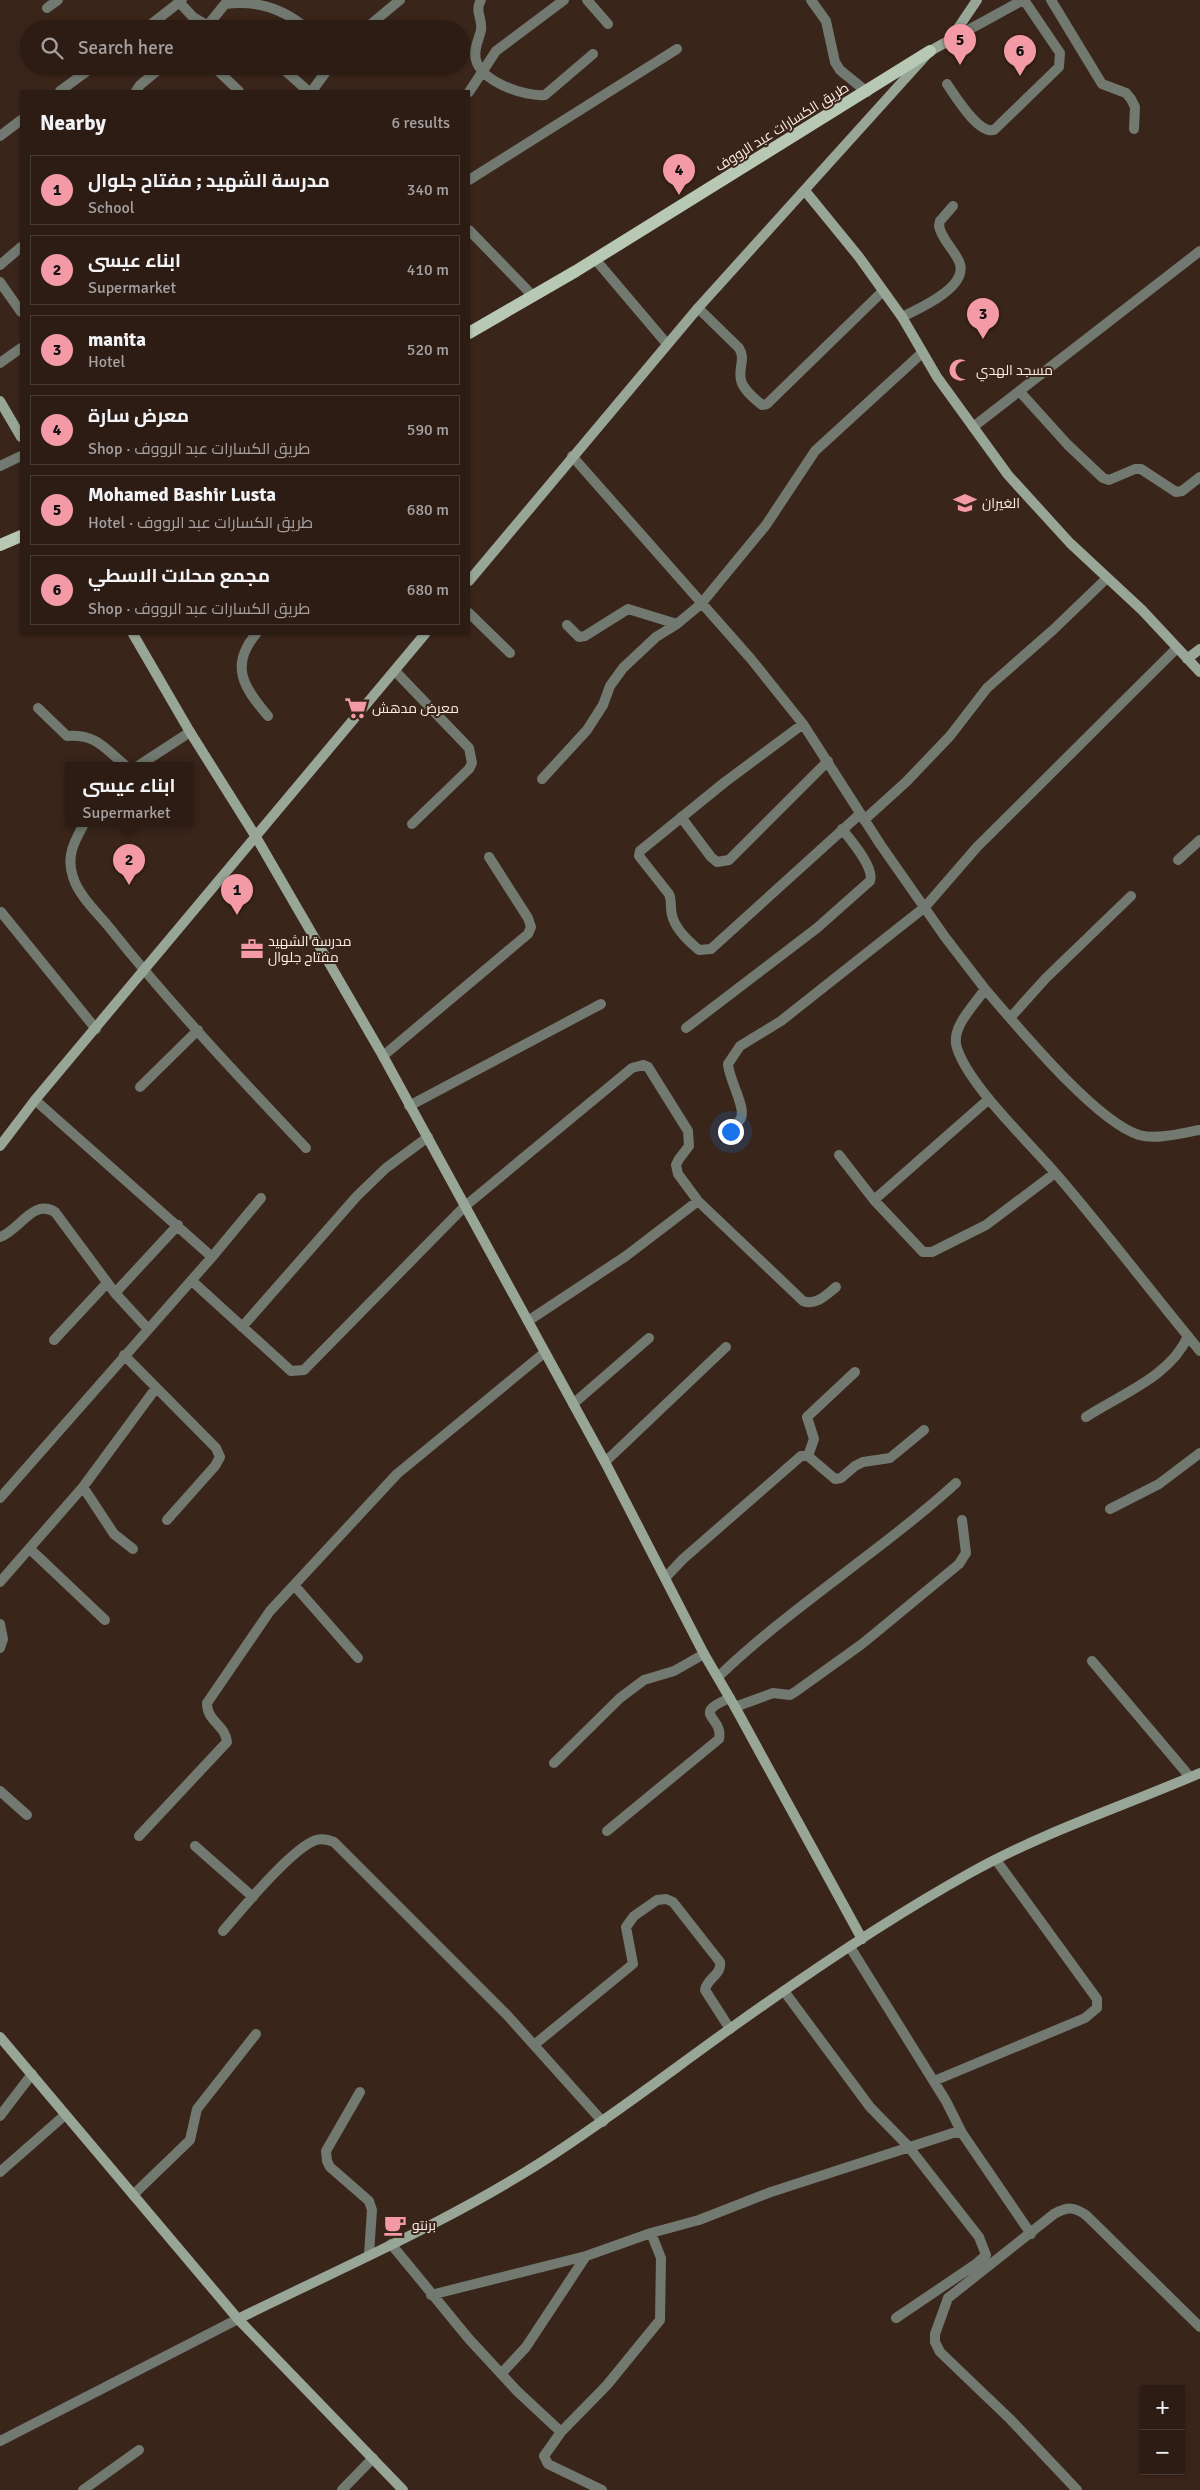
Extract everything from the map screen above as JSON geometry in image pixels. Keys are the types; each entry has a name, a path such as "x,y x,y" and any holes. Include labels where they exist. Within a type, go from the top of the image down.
{"main road":[{"name":"طريق الكسارات عبد الرووف","path":"470,332 595,259 930,52"},
{"path":"0,545 20,536"}],"street":[{"path":"47,8 58,0"},
{"path":"376,20 400,0"},
{"path":"481,0 478,13 482,29 476,51 476,61 483,71 512,91 525,95 545,95 593,54"},
{"path":"470,90 496,51 564,0"},
{"path":"587,0 608,24"},
{"path":"811,0 826,21 834,62 840,70 866,92"},
{"path":"950,40 977,0"},
{"path":"470,580 698,308 806,192 930,52 1024,0 1060,53 1059,67 994,130 987,131 980,127 947,84"},
{"path":"1051,0 1102,84 1126,93 1131,99 1135,107 1134,129"},
{"path":"158,20 181,2 193,17 198,20"},
{"path":"215,20 225,4 250,2 279,10 294,20"},
{"path":"470,179 677,49"},
{"path":"61,90 82,75"},
{"path":"137,90 152,75"},
{"path":"223,75 238,90"},
{"path":"290,75 307,90"},
{"path":"313,90 324,75"},
{"path":"0,136 20,121"},
{"path":"806,192 902,317 922,353 973,428 1036,508 1142,610 1176,649 1200,672"},
{"path":"902,317 935,301 956,281 960,273 960,264 939,226 940,221 953,206"},
{"path":"470,231 532,296"},
{"path":"0,265 20,248"},
{"path":"973,428 1200,251"},
{"path":"595,259 667,344"},
{"path":"0,282 20,310"},
{"path":"698,308 743,354 741,379 745,388 762,405 767,404 883,291"},
{"path":"0,363 20,349"},
{"path":"542,779 587,730 603,706 610,686 623,668 656,637 677,624 701,604 766,524 815,451 922,353"},
{"path":"1020,393 1068,445 1103,478 1109,480 1135,469 1141,469 1176,492 1182,491 1200,477"},
{"path":"0,401 20,435"},
{"path":"0,466 20,456"},
{"path":"572,456 751,659 803,724 828,760 862,817 972,974 1010,1018 1083,1096 1114,1122 1142,1136 1200,1130"},
{"path":"803,724 681,817 644,847 639,856 669,894 672,900 671,913 676,926 690,942 702,951 716,946 842,829 862,817 906,782 950,736 987,688 1053,630 1107,578"},
{"path":"567,625 579,636 585,636 628,609 677,624"},
{"path":"470,614 510,653"},
{"path":"134,635 190,732 256,837 383,1056 605,1462 704,1654 862,1939"},
{"path":"255,635 242,653 241,674 250,692 268,716"},
{"path":"0,1146 35,1100 145,972 424,635"},
{"path":"725,1136 741,1119 742,1113 742,1103 731,1083 728,1064 740,1046 781,1021 925,907 977,847 1176,649"},
{"path":"1187,659 1200,649"},
{"path":"395,671 434,709 469,748 472,756 470,769 412,824"},
{"path":"38,708 67,736 83,735 93,738 121,762"},
{"path":"144,762 190,732"},
{"path":"681,817 711,857 723,863 729,860 828,760"},
{"path":"82,827 74,842 69,859 73,878 145,972 306,1148"},
{"path":"686,1028 809,934 870,881 870,871 857,847 842,829"},
{"path":"1178,860 1200,840"},
{"path":"383,1056 528,934 530,927 528,918 489,857"},
{"path":"1010,1018 1046,978 1131,896"},
{"path":"1,912 96,1029"},
{"path":"985,989 955,1036 956,1048 965,1065 989,1099 1055,1173 1200,1351"},
{"path":"409,1106 601,1004"},
{"path":"140,1087 198,1030"},
{"path":"192,1281 291,1371 304,1370 464,1207 632,1068 643,1065 648,1067 688,1131 689,1146 678,1159 676,1165 678,1174 698,1201 803,1301 812,1303 836,1287"},
{"path":"874,1200 989,1099"},
{"path":"35,1100 212,1257"},
{"path":"242,1327 357,1196 386,1168 428,1137"},
{"path":"839,1155 874,1200 915,1246 923,1252 932,1252 986,1225 1055,1173"},
{"path":"0,1498 124,1355 192,1281 261,1198"},
{"path":"528,1321 626,1256 698,1201"},
{"path":"0,1237 7,1235 38,1209 49,1208 67,1225 107,1283 148,1329"},
{"path":"115,1293 178,1225"},
{"path":"54,1340 107,1283"},
{"path":"1086,1417 1154,1375 1182,1348 1188,1336"},
{"path":"573,1404 649,1338"},
{"path":"605,1462 726,1347"},
{"path":"139,1836 228,1742 225,1730 211,1720 207,1712 207,1703 270,1612 397,1474 544,1353"},
{"path":"124,1355 216,1448 220,1457 215,1466 166,1520"},
{"path":"808,1456 814,1439 807,1417 855,1372"},
{"path":"0,1582 83,1487 156,1388"},
{"path":"665,1578 683,1559 792,1462 802,1456 808,1456 835,1479 841,1478 863,1462 890,1458 924,1430"},
{"path":"1110,1510 1159,1484 1200,1452"},
{"path":"718,1677 783,1620 924,1512 956,1483"},
{"path":"83,1487 114,1534 132,1550"},
{"path":"735,1707 773,1693 790,1695 795,1692 862,1644 960,1564 966,1553 962,1520"},
{"path":"30,1549 105,1620"},
{"path":"294,1585 358,1658"},
{"path":"0,1624 3,1639 0,1648"},
{"path":"554,1762 620,1698 644,1680 674,1671 704,1654"},
{"path":"1092,1661 1190,1778"},
{"path":"607,1831 719,1740 720,1736 711,1717 710,1708 712,1705 730,1698"},
{"path":"0,2441 238,2319 483,2197 603,2122 784,1991 933,1894 996,1860 1200,1773"},
{"path":"0,1792 27,1815"},
{"path":"223,1931 253,1897 306,1845 317,1839 326,1839 334,1842 508,2015 603,2122"},
{"path":"195,1846 253,1897"},
{"path":"934,2081 1085,2018 1098,2008 1097,1999 996,1860"},
{"path":"534,2045 633,1964 626,1927 646,1907 657,1900 666,1899 677,1906 720,1962 720,1971 707,1984 705,1990 730,2029"},
{"path":"850,1947 934,2081 962,2133 1031,2234"},
{"path":"784,1991 870,2107 908,2146 979,2237 986,2255 896,2318"},
{"path":"132,2195 190,2140 197,2109 256,2034"},
{"path":"0,2037 238,2319 403,2490"},
{"path":"0,2116 32,2074"},
{"path":"360,2092 332,2138 326,2151 326,2156 330,2166 368,2201 372,2210 369,2254"},
{"path":"0,2172 65,2115"},
{"path":"431,2295 586,2256 651,2233 699,2220 744,2201 908,2146 943,2135 962,2133"},
{"path":"1077,2490 1010,2418 948,2361 934,2342 948,2298 1054,2214 1065,2208 1073,2207 1080,2211 1200,2327"},
{"path":"602,2490 548,2464 544,2456 562,2432 607,2385 660,2320 661,2258 651,2233"},
{"path":"391,2244 431,2295 501,2374 562,2432"},
{"path":"501,2374 526,2347 586,2256"},
{"path":"83,2490 140,2450"},
{"path":"342,2490 373,2458"}],"place":[{"name":"Mohamed Bashir Lusta","path":"960,65"},
{"name":"مجمع محلات الاسطي","path":"1020,76"},
{"name":"معرض سارة","path":"679,195"},
{"name":"manita","path":"983,339"},
{"name":"مسجد الهدي","path":"960,370"},
{"name":"الغيران","path":"965,503"},
{"name":"معرض مدهش","path":"356,708"},
{"name":"ابناء عيسى","path":"129,885"},
{"name":"مدرسة الشهيد ; مفتاح جلوال","path":"237,915"},
{"name":"مدرسة الشهيد مفتاح جلوال","path":"252,949"},
{"name":"برنتو","path":"395,2225"}]}
